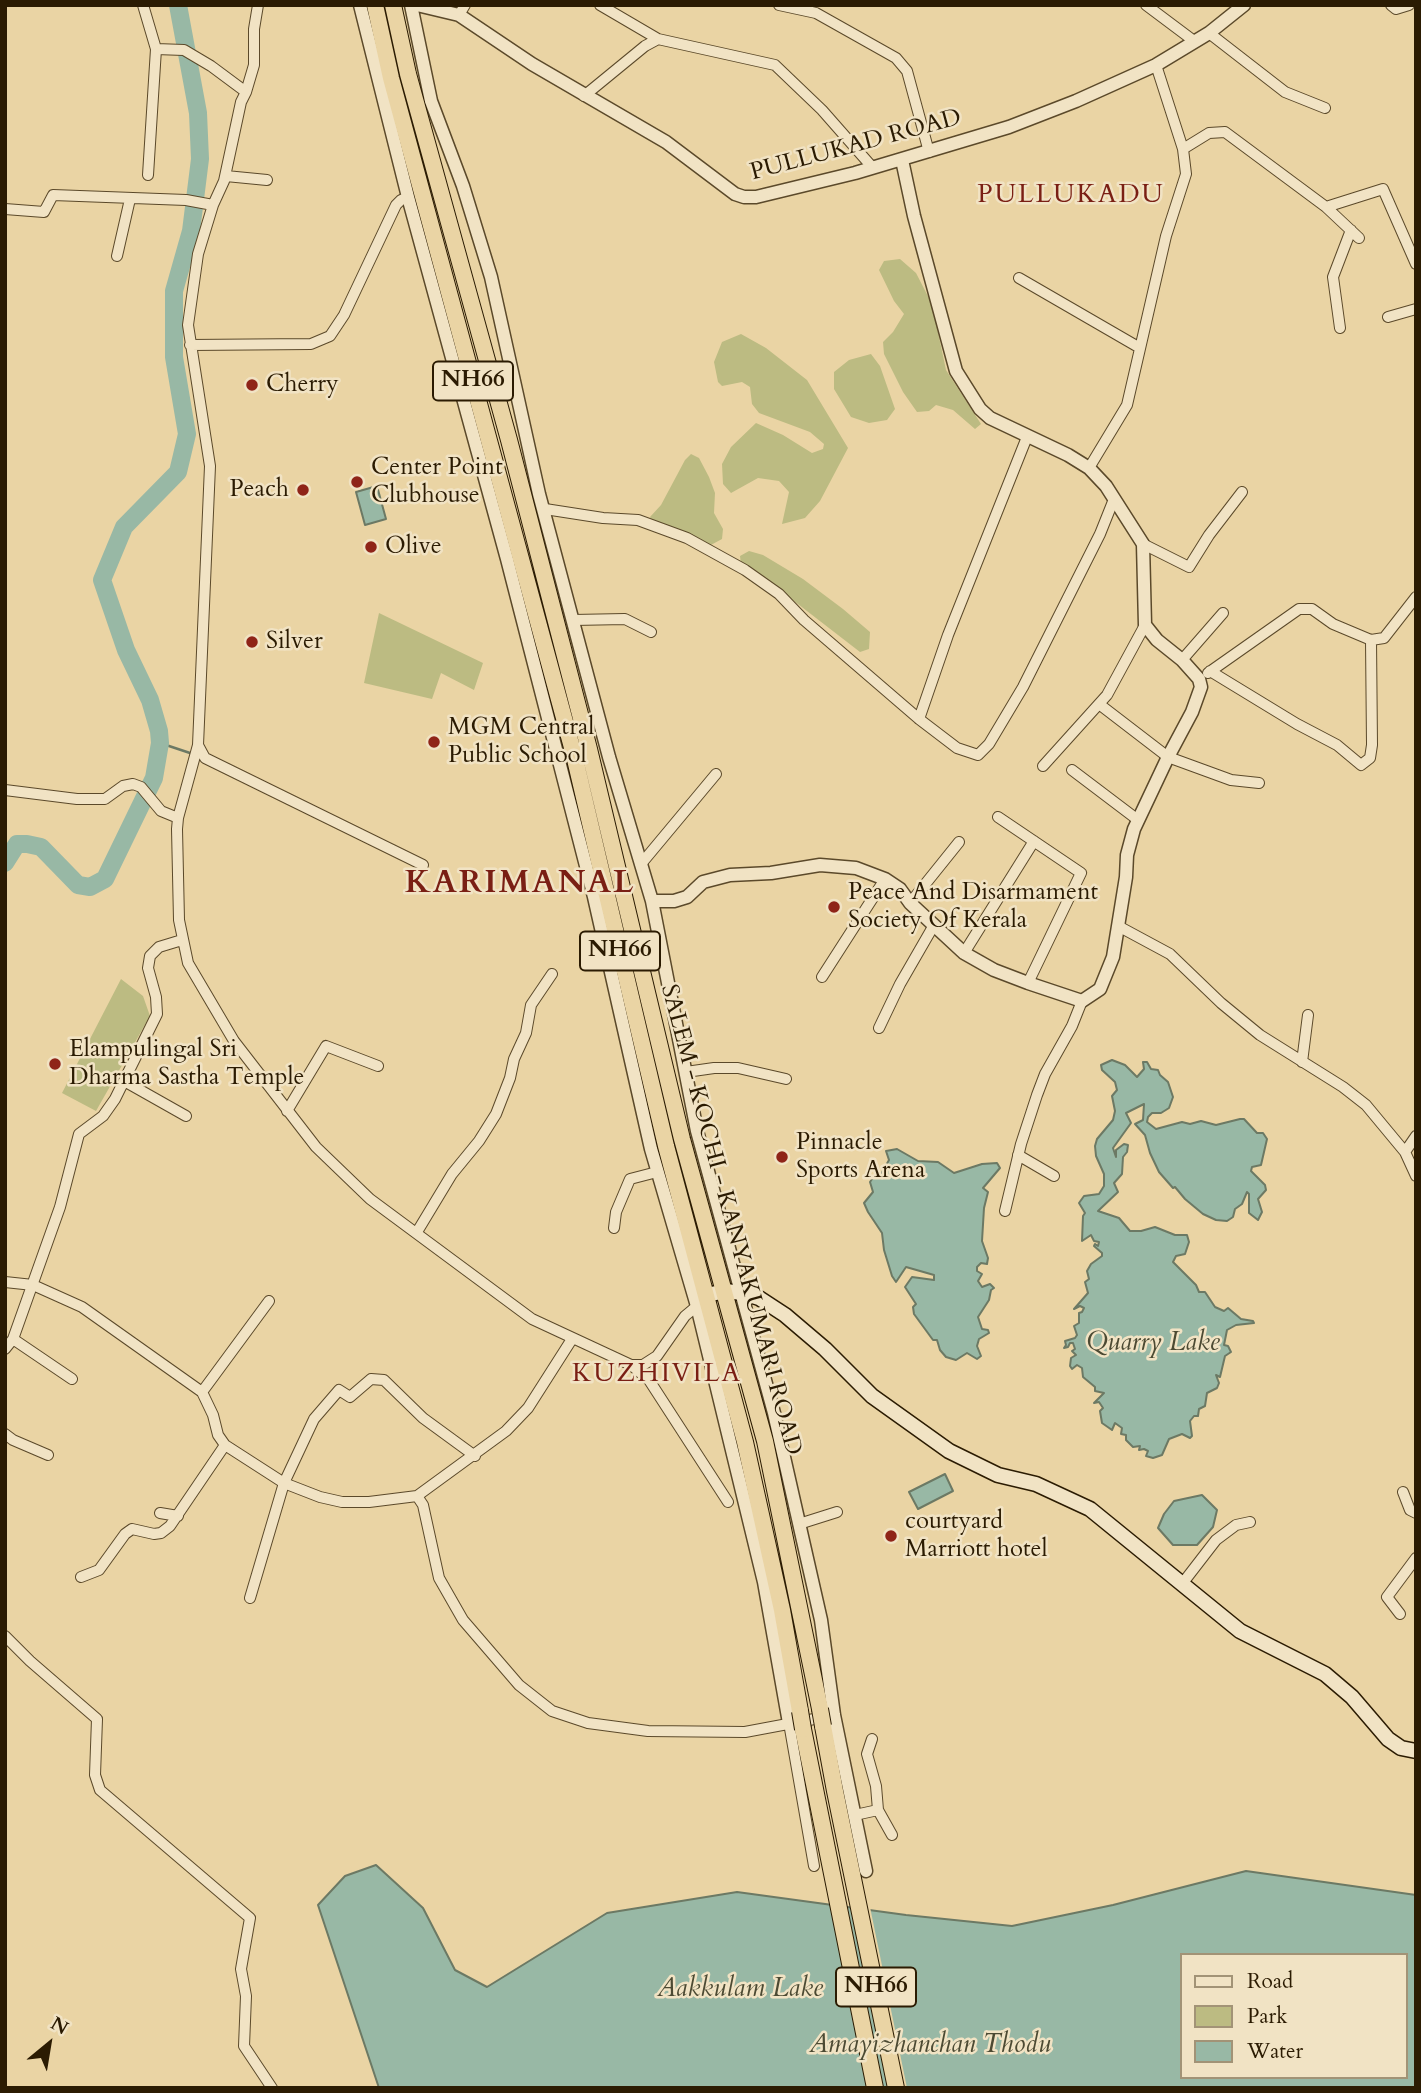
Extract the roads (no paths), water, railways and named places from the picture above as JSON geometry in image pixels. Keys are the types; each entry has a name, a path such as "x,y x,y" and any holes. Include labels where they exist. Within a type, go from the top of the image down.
{"highway":[{"name":"SALEM - KOCHI - KANYAKUMARI ROAD","path":"375,5 395,91 574,755 702,1300 759,1501 797,1721 875,2088"},
{"name":"SALEM - KOCHI - KANYAKUMARI ROAD","path":"393,5 408,74 509,440 589,749 682,1139 765,1441 826,1716 835,1791 897,2088"}],"main road":[{"path":"702,1300 725,1292 743,1293 759,1298 785,1315 825,1349 872,1396 949,1451 998,1475 1036,1484 1090,1509 1240,1631 1325,1674 1352,1697 1388,1739 1401,1748 1416,1751"}],"street":[{"path":"143,5 156,49 148,175"},
{"path":"258,5 254,29 254,65 241,102 226,176 209,204 192,286 188,325 210,466 198,745 178,818 179,920 188,963 234,1041 316,1147 370,1199 532,1319 631,1365 649,1380 728,1502"},
{"path":"360,5 408,197 507,559 584,857 657,1172 702,1300 685,1316 657,1356 643,1365 631,1365"},
{"path":"411,5 431,101 463,186 491,277 539,494 608,757 652,901 696,1132 743,1293 774,1413 821,1620 826,1716 855,1815 866,1871"},
{"name":"PULLUKAD ROAD","path":"417,5 462,10 584,96 666,142 735,194 744,197 756,197 873,168 1009,127 1156,65 1209,33 1240,6"},
{"path":"600,5 659,38 775,65 822,110 873,168"},
{"path":"779,5 816,13 896,58 907,71 929,152"},
{"path":"1146,5 1194,41"},
{"path":"1391,5 1396,9 1409,5"},
{"path":"1209,33 1285,92 1325,108"},
{"path":"584,96 645,46 659,38"},
{"path":"156,49 184,50 246,92"},
{"path":"1089,468 1127,405 1166,236 1186,174 1183,149 1156,65"},
{"path":"1183,149 1209,133 1225,132 1326,207 1359,238"},
{"path":"902,160 914,216 956,371 980,409 989,418 1068,455 1089,468 1114,499 1143,544 1189,567 1209,535 1242,492"},
{"path":"226,176 267,180"},
{"path":"1326,207 1383,189 1416,264"},
{"path":"5,209 44,212 53,195 186,200 209,204"},
{"path":"190,345 311,344 330,336 344,315 396,205 408,197"},
{"path":"117,256 130,199"},
{"path":"1340,328 1333,277 1350,230"},
{"path":"1019,278 1140,348"},
{"path":"1388,317 1416,309"},
{"path":"919,719 948,635 1027,436"},
{"path":"545,509 603,518 638,520 687,538 734,563 779,594 804,620 919,719 957,748 978,755 989,744 1023,687 1100,534 1114,499"},
{"path":"1043,766 1107,695 1145,625 1143,544"},
{"path":"1005,1211 1018,1155 1045,1074 1072,1026 1082,1000 1100,989 1113,957 1127,855 1138,820 1192,712 1204,675 1299,609 1312,610 1333,624 1371,640 1384,638 1416,597"},
{"path":"1182,660 1223,613"},
{"path":"573,620 625,619 652,632"},
{"path":"1145,625 1157,640 1204,675 1337,746 1361,765 1370,758 1372,745 1371,640"},
{"path":"1098,704 1168,757 1231,780 1259,783"},
{"path":"198,745 205,758 424,865"},
{"path":"1072,770 1138,820"},
{"path":"641,864 716,774"},
{"path":"5,790 77,799 104,799 132,784 141,787 161,811 178,818"},
{"path":"998,817 1080,873 1028,984"},
{"path":"964,953 1034,841"},
{"path":"910,903 959,842"},
{"path":"652,901 674,901 687,897 703,881 730,875 771,873 820,865 856,868 900,888 910,903 964,953 994,970 1028,984 1082,1000"},
{"path":"822,977 885,879"},
{"path":"879,1028 900,984 934,925"},
{"path":"1118,926 1170,954 1221,1003 1260,1035 1343,1087 1366,1105 1405,1152 1416,1176"},
{"path":"5,1349 13,1339 33,1286 60,1207 79,1134 103,1116 124,1081 157,1014 156,997 148,968 149,956 159,947 182,940"},
{"path":"416,1232 452,1174 479,1142 496,1114 510,1078 514,1059 526,1033 531,1006 552,974"},
{"path":"1302,1062 1308,1015"},
{"path":"287,1111 326,1045 378,1066"},
{"path":"686,1072 738,1068 786,1079"},
{"path":"124,1081 186,1116"},
{"path":"1405,1152 1416,1136"},
{"path":"1018,1155 1054,1176"},
{"path":"614,1228 616,1212 630,1179 657,1172"},
{"path":"5,1282 33,1286 82,1307 202,1392 213,1415 218,1435 225,1445 284,1483 342,1502 369,1502 417,1496 475,1455 506,1431 527,1408 572,1339"},
{"path":"202,1392 269,1301"},
{"path":"13,1339 72,1379"},
{"path":"250,1598 284,1483 314,1419 339,1390 350,1397 372,1379 384,1380 423,1418 475,1455"},
{"path":"5,1434 48,1455"},
{"path":"81,1577 99,1570 125,1534 132,1529 154,1534 161,1533 170,1526 225,1445"},
{"path":"1403,1492 1410,1510 1416,1513"},
{"path":"417,1496 423,1505 439,1578 463,1620 519,1685 552,1711 588,1723 648,1731 745,1732 826,1716"},
{"path":"799,1524 837,1512"},
{"path":"160,1513 178,1516"},
{"path":"1182,1584 1216,1540 1236,1525 1250,1522"},
{"path":"1400,1614 1387,1597 1416,1558"},
{"path":"5,1636 97,1719 95,1775 100,1790 250,1917 241,1969 246,1996 244,2046 272,2088"},
{"path":"797,1721 814,1866"},
{"path":"872,1739 867,1754 876,1786 878,1810 892,1835"},
{"path":"855,1815 878,1810"}],"water":[{"path":"377,486 386,519 365,525 356,492"},
{"name":"Quarry Lake","path":"1112,1060 1125,1065 1137,1077 1144,1069 1143,1062 1147,1062 1151,1069 1158,1070 1168,1082 1173,1097 1169,1108 1161,1113 1152,1113 1148,1117 1147,1122 1156,1129 1182,1122 1190,1124 1201,1121 1216,1125 1244,1119 1267,1139 1261,1165 1252,1167 1251,1171 1265,1185 1266,1190 1258,1199 1262,1212 1258,1220 1249,1213 1247,1192 1242,1204 1227,1221 1216,1220 1203,1214 1173,1188 1159,1172 1145,1135 1135,1124 1143,1120 1144,1104 1126,1113 1131,1123 1113,1148 1116,1157 1116,1150 1124,1144 1128,1145 1123,1157 1122,1174 1114,1183 1118,1192 1098,1211 1119,1218 1130,1231 1155,1227 1175,1235 1187,1235 1189,1242 1185,1254 1176,1256 1173,1262 1196,1285 1199,1292 1205,1292 1215,1307 1224,1311 1228,1308 1241,1319 1254,1323 1236,1325 1227,1330 1224,1345 1228,1346 1231,1352 1225,1356 1220,1377 1216,1375 1219,1383 1217,1388 1207,1393 1205,1406 1199,1409 1198,1416 1194,1416 1190,1421 1192,1436 1190,1438 1182,1434 1169,1439 1162,1455 1153,1458 1146,1456 1148,1451 1139,1450 1140,1446 1133,1447 1126,1440 1126,1435 1121,1434 1122,1428 1115,1423 1112,1430 1102,1423 1100,1411 1103,1408 1099,1402 1094,1403 1104,1393 1095,1391 1095,1387 1083,1377 1082,1368 1077,1365 1072,1369 1070,1366 1071,1358 1076,1355 1072,1351 1075,1349 1073,1343 1064,1348 1065,1341 1077,1335 1074,1326 1079,1323 1079,1313 1084,1308 1080,1306 1074,1309 1088,1293 1085,1282 1089,1279 1087,1271 1091,1264 1102,1256 1094,1246 1098,1246 1099,1242 1094,1241 1091,1235 1082,1241 1085,1213 1079,1203 1084,1196 1099,1194 1104,1186 1104,1174 1096,1156 1095,1146 1097,1139 1113,1120 1115,1111 1112,1096 1117,1090 1115,1082 1102,1070 1101,1065"},
{"path":"897,1149 918,1161 938,1162 954,1173 982,1164 997,1163 1000,1168 983,1188 988,1192 982,1241 988,1258 987,1264 981,1263 977,1267 977,1271 982,1274 978,1281 982,1287 990,1284 994,1288 978,1317 982,1329 988,1330 989,1333 979,1339 977,1346 981,1356 977,1359 967,1353 956,1360 946,1357 940,1350 937,1340 933,1340 914,1314 913,1307 916,1304 905,1287 912,1277 934,1280 934,1275 906,1267 896,1282 884,1250 882,1233 864,1203 873,1192 870,1182 881,1174 889,1160 886,1151"},
{"path":"945,1474 953,1491 918,1509 909,1492"},
{"path":"1202,1495 1217,1510 1213,1527 1197,1545 1173,1545 1158,1528 1164,1514 1174,1501"},
{"name":"Aakkulam Lake","path":"376,1865 423,1908 455,1970 487,1987 607,1913 737,1892 1012,1926 1113,1905 1246,1871 1416,1895 1416,2088 379,2088 318,1905 345,1876"}],"waterway":[{"path":"5,863 17,844 27,844 41,847 78,885 90,887 105,879 154,778 160,743 159,731 150,700 126,650 102,580 124,527 178,472 187,434 174,357 174,291 191,231 200,159 198,113 178,5"},
{"path":"160,743 190,753"},
{"path":"5,842 10,857"}],"place":[{"name":"Cherry","path":"252,385"},
{"name":"Center Point Clubhouse","path":"357,482"},
{"name":"Peach","path":"303,490"},
{"name":"Olive","path":"371,547"},
{"name":"Silver","path":"252,642"},
{"name":"MGM Central Public School","path":"434,742"},
{"name":"Peace And Disarmament Society Of Kerala","path":"834,907"},
{"name":"Elampulingal Sri Dharma Sastha Temple","path":"55,1064"},
{"name":"Pinnacle Sports Arena","path":"782,1157"},
{"name":"courtyard Marriott hotel","path":"891,1536"}],"district":[{"name":"PULLUKADU","path":"1071,196"},
{"name":"KARIMANAL","path":"520,885"},
{"name":"KUZHIVILA","path":"657,1375"}],"water label":[{"name":"Amayizhanchan Thodu","path":"930,2046"}]}
